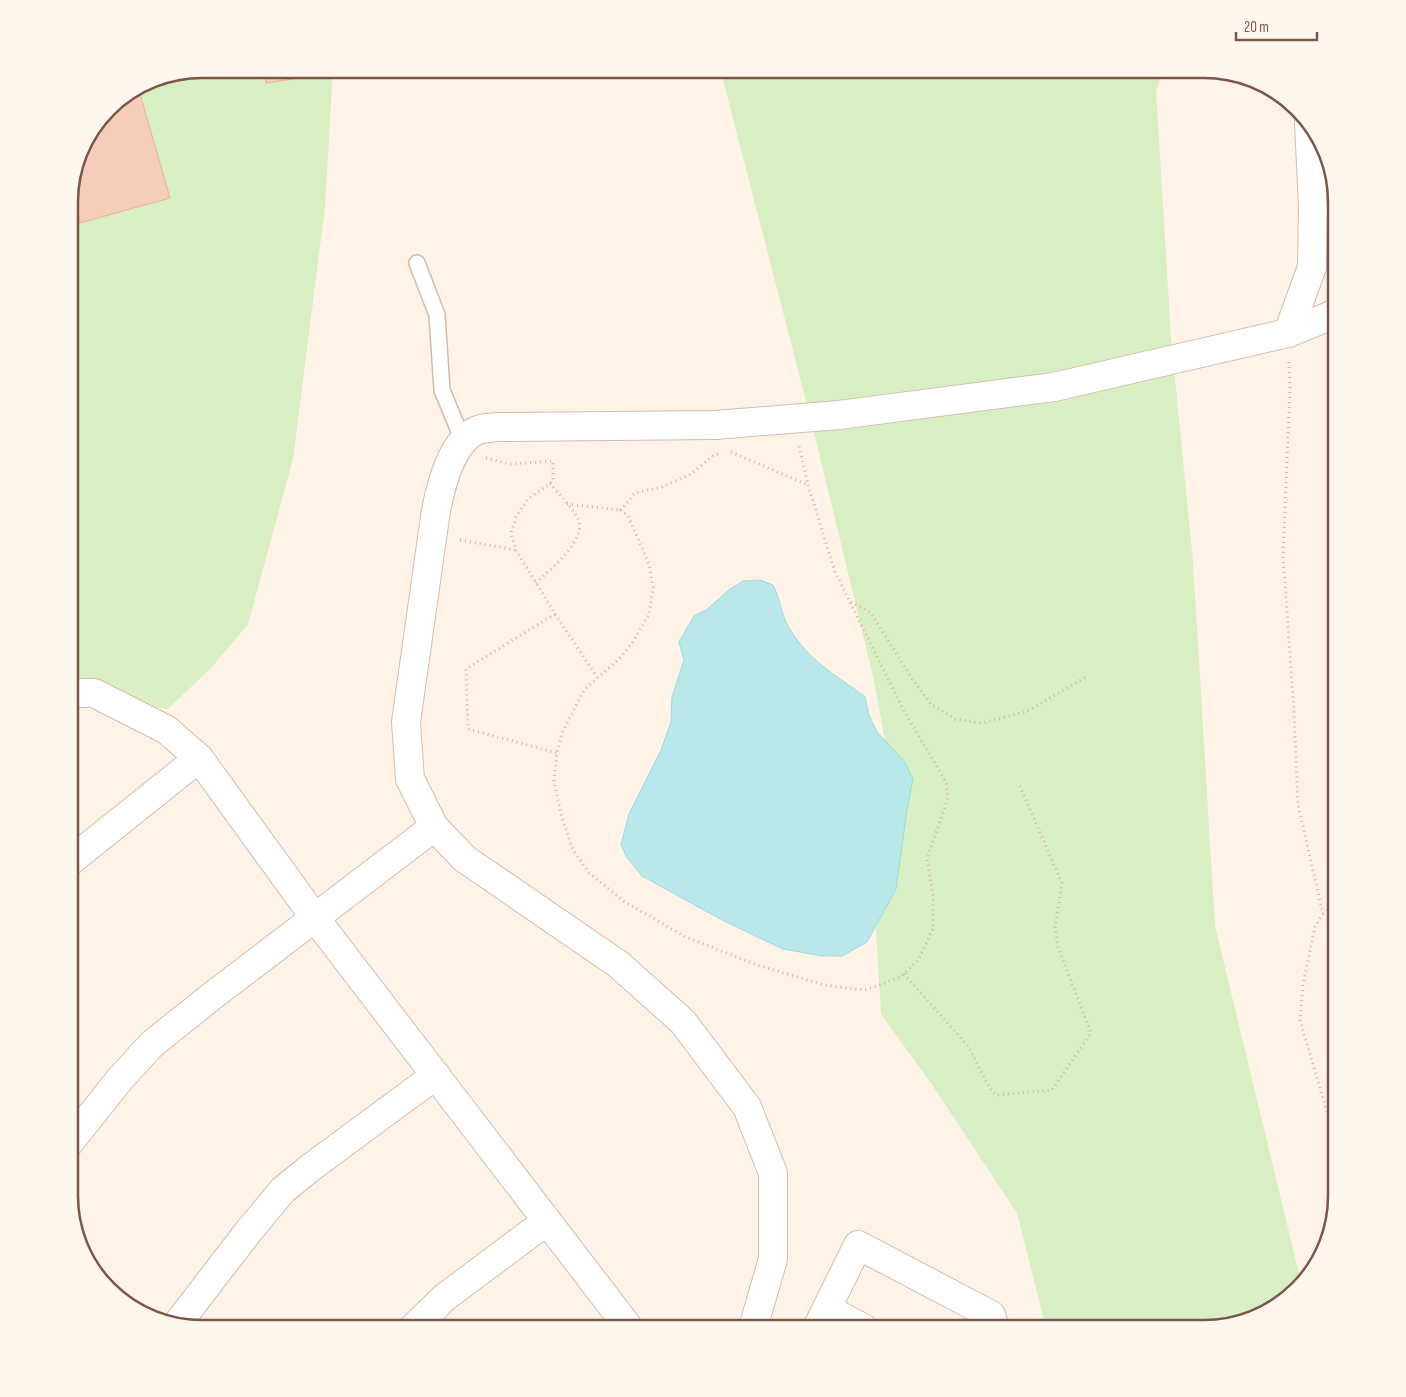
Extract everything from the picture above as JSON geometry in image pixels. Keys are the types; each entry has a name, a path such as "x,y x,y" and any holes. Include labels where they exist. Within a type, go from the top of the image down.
{"street":[{"path":"1288,333 1312,267 1313,208 1310,136"},
{"path":"755,1320 773,1259 773,1173 747,1107 683,1022 618,964 465,859 434,827 410,779 406,722 432,536 443,479 463,441 477,430 497,427 716,425 839,414 1054,387 1288,333 1328,317"},
{"path":"78,693 94,693 168,730 199,758 315,918 623,1320"},
{"path":"78,855 199,758"},
{"path":"78,1132 152,1044 434,827"},
{"path":"182,1318 283,1190 436,1075"},
{"path":"421,1320 445,1297 547,1221"},
{"path":"822,1319 858,1245 991,1315 993,1320"}],"lane":[{"path":"417,263 437,315 442,390 463,441"}],"path":[{"path":"1288,333 1290,389 1282,554 1294,712 1298,805 1322,914"},
{"path":"567,504 622,510 628,516 649,564 654,587 649,615 632,643 619,659 584,690 562,733 557,753 554,781 562,818 573,850 589,873 625,902 686,937 757,965 824,985 865,990 901,978 918,960 933,929 933,895 927,859 948,798 946,782 904,711 835,572 808,485 792,418"},
{"path":"463,441 486,458 510,464 553,461 552,481 528,499 516,517 511,533 516,550 555,614 597,677"},
{"path":"730,451 808,485"},
{"path":"622,510 634,493 662,487 692,474 714,455 722,453"},
{"path":"536,583 570,549 578,533 579,519 550,483"},
{"path":"432,536 516,550"},
{"path":"850,602 871,613 913,680 931,704 955,718 981,723 1026,712 1086,677"},
{"path":"555,614 466,669 468,729 557,753"},
{"path":"904,974 968,1046 990,1088 996,1095 1052,1090 1091,1033 1058,947 1055,927 1062,883 1019,784"},
{"path":"1328,910 1322,914 1315,927 1303,985 1300,1020 1328,1116"}],"green space":[{"path":"194,78 332,78 325,207 293,459 248,624 213,666 168,709 85,698 78,695 78,194 87,154 103,126 120,108 147,90 170,82"},
{"path":"722,78 1161,78 1156,90 1171,338 1193,562 1215,926 1299,1275 1286,1289 1259,1307 1229,1317 1204,1320 1044,1320 1017,1213 933,1086 881,1014 876,929 901,830 874,680 812,424"}],"water":[{"path":"760,580 773,585 788,626 813,658 865,697 869,715 877,732 904,761 913,779 896,889 867,942 842,956 823,956 783,949 724,921 642,876 626,856 621,845 629,814 661,750 671,722 672,697 684,660 679,642 694,616 706,610 730,589 743,581"}],"building":[{"path":"265,78 299,78 266,83"},
{"path":"140,94 170,198 78,224 79,185 90,147 108,120 120,108"}]}
